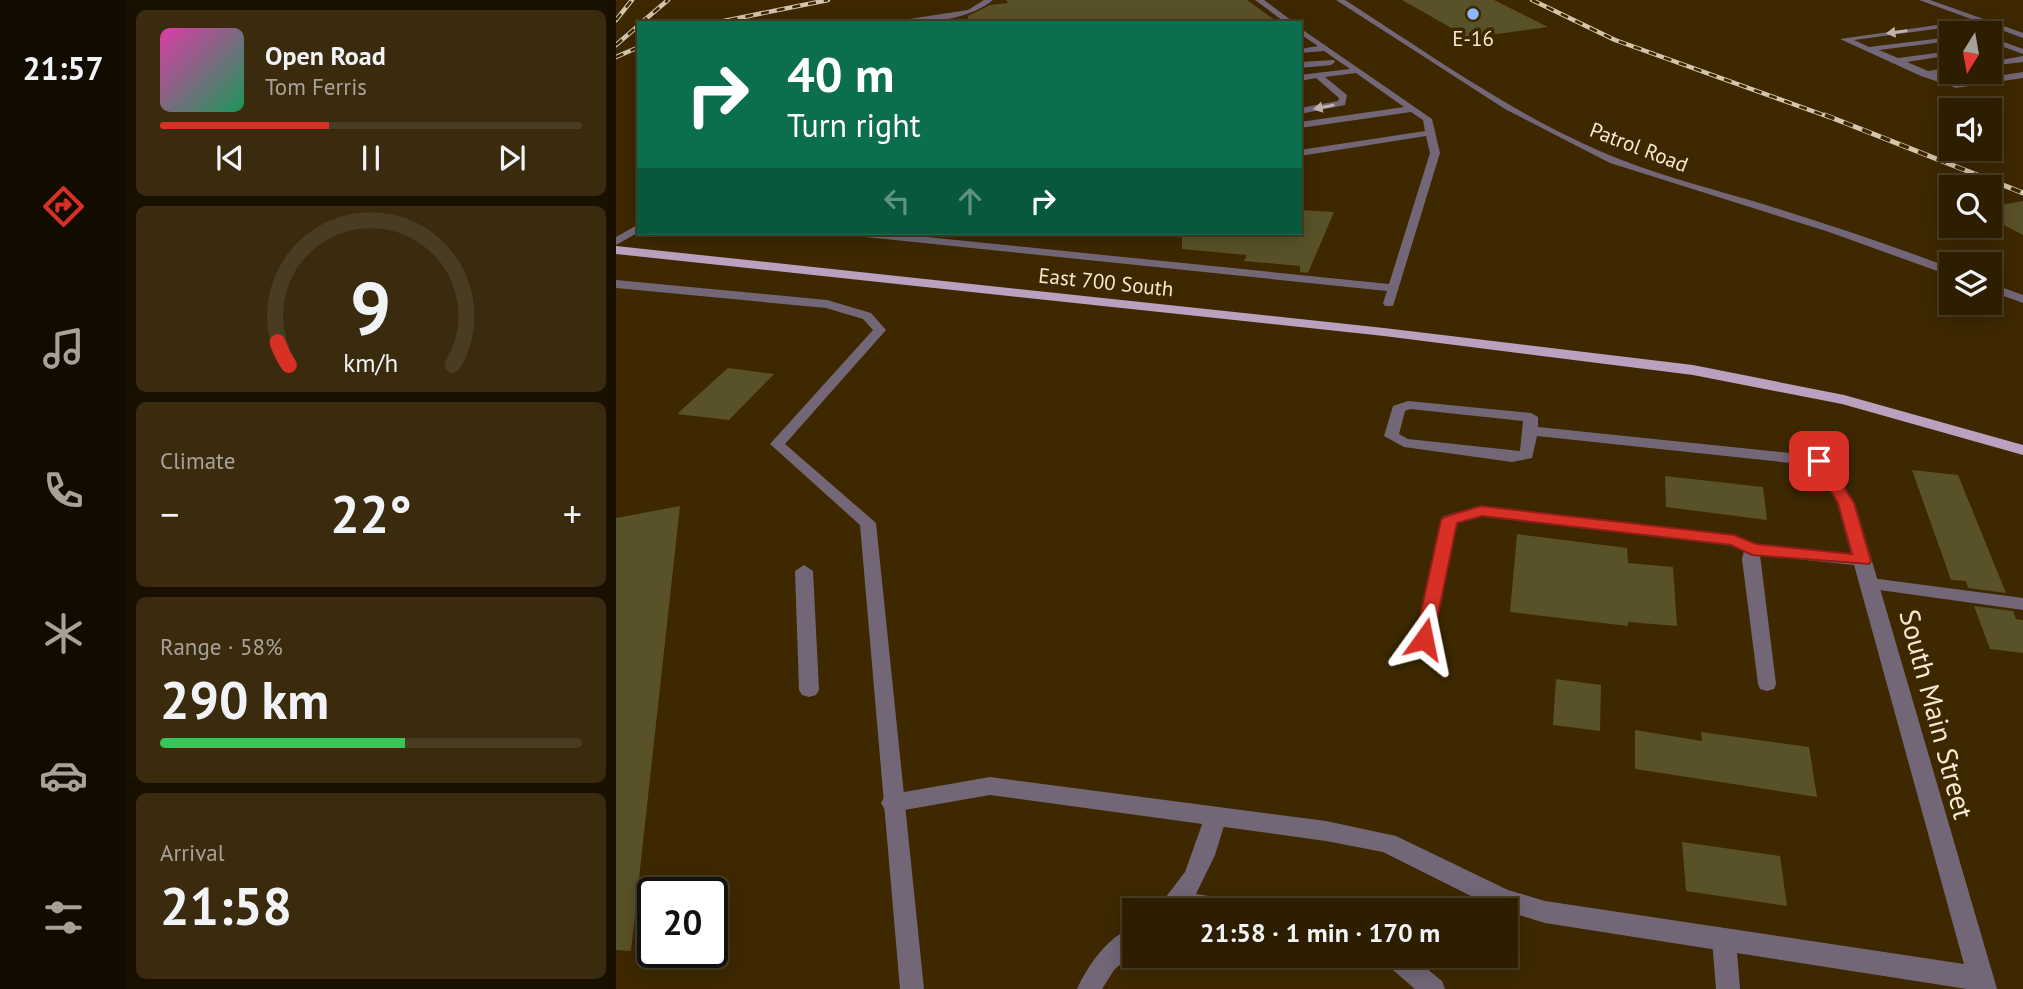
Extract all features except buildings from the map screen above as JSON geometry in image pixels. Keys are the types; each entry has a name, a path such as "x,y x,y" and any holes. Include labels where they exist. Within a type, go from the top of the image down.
{"main road":[{"name":"East 700 South","path":"616,250 1591,355 1778,385 1931,422 2023,450"}],"street":[{"name":"South Main Street","path":"1819,461 1846,503 1982,984"},
{"path":"893,803 990,786 1326,831 1387,843 1503,898 1545,912 1982,984"}],"lane":[{"path":"902,21 970,12 989,0"},
{"path":"1259,0 1288,21"},
{"name":"Patrol Road","path":"1340,0 1504,103 1568,139 1613,160 1678,184 1838,231 1939,268"},
{"path":"1923,0 2023,36"},
{"path":"1939,27 1844,39 1956,85 2023,75"},
{"path":"1302,31 1427,119 1435,153 1389,303"},
{"path":"1866,50 1939,41"},
{"path":"2002,46 2023,43"},
{"path":"2002,44 2023,52"},
{"path":"1302,53 1326,48"},
{"path":"1302,55 1311,64"},
{"path":"1895,61 1939,55"},
{"path":"2002,62 2023,59"},
{"path":"1302,65 1331,62"},
{"path":"1302,78 1358,70"},
{"path":"1924,74 1939,71"},
{"path":"1302,111 1342,103 1344,97 1317,75"},
{"path":"1302,125 1412,108"},
{"path":"1302,153 1430,133"},
{"path":"616,242 637,228"},
{"path":"876,235 1394,288"},
{"path":"616,284 827,304 867,316 880,330 776,444 868,523 912,989"},
{"path":"2002,291 2023,299"},
{"path":"1408,405 1531,417 1530,431 1527,455 1512,457 1404,443 1391,436 1398,409 1408,405"},
{"path":"1530,431 1819,461"},
{"path":"1424,639 1449,520 1481,511 1734,540 1752,549 1863,561"},
{"path":"1752,549 1767,684"},
{"path":"803,570 809,690"},
{"path":"1871,584 2023,604"},
{"path":"1177,898 1202,864 1216,816"},
{"path":"1724,940 1728,989"},
{"path":"1089,989 1106,962 1122,948"},
{"path":"1408,968 1433,989"}],"railway":[{"path":"616,20 632,0"},
{"path":"643,21 668,0"},
{"path":"724,21 828,0"},
{"path":"1532,0 1615,40 1829,117"},
{"path":"616,45 637,27"},
{"path":"616,57 637,48"},
{"path":"1825,115 2023,193"}],"place":[{"name":"E-16","path":"1473,14"}],"route":[{"path":"1424,639 1449,520 1481,511 1734,540 1752,549 1863,561 1846,503 1819,461"}]}
